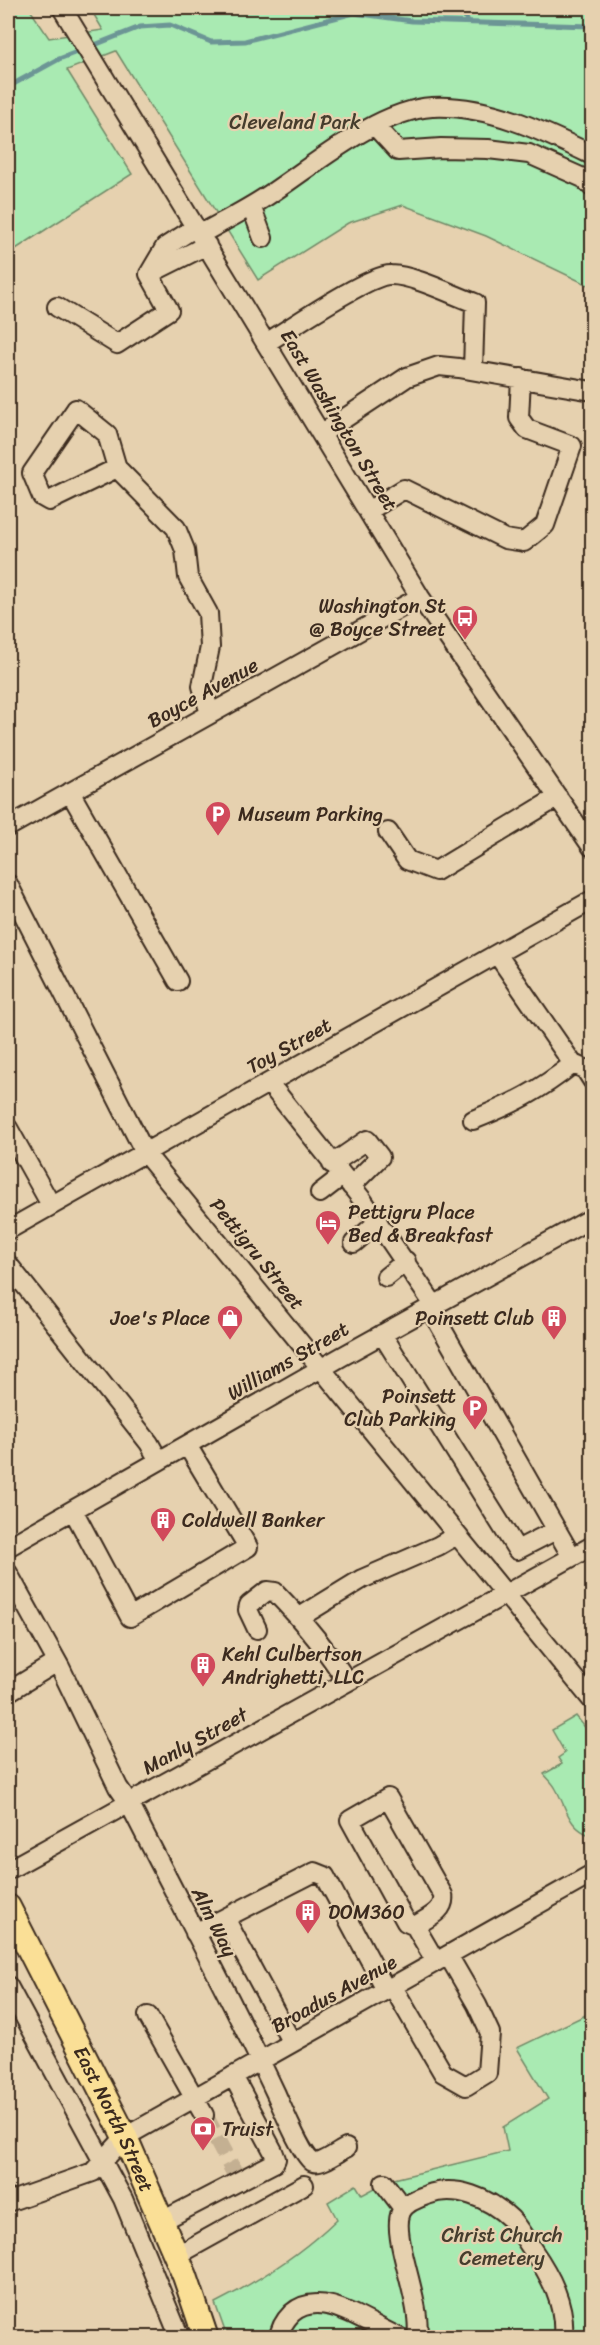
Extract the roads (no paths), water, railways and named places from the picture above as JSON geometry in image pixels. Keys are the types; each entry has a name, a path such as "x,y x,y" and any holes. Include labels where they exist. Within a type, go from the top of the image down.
{"main road":[{"name":"East North Street","path":"8,1907 126,2137 162,2221 206,2337"}],"street":[{"name":"East Washington Street","path":"62,8 420,597 592,847"},
{"path":"57,308 117,344 169,310 149,274 165,247 201,235 264,198 306,167 387,119 418,109 431,107 467,109 521,124 592,155"},
{"path":"375,126 398,151 441,148 528,154 583,178 592,187"},
{"path":"250,206 263,238"},
{"path":"266,343 367,282 390,275 403,276 475,303 473,370"},
{"path":"321,434 417,373 439,366 592,391"},
{"path":"368,511 404,489 506,539 524,542 537,533 545,525 572,446 527,429 519,418 521,378"},
{"path":"117,468 49,501 42,497 32,473 75,409 107,434 117,468 177,528 188,577 208,613 210,647 202,686 210,714"},
{"name":"Boyce Avenue","path":"8,827 420,597"},
{"path":"70,792 178,981"},
{"path":"388,832 408,860 436,871 558,797"},
{"name":"Pettigru Street","path":"8,884 146,1153 592,1701"},
{"name":"Toy Street","path":"8,1230 592,900"},
{"path":"497,954 573,1064 585,1069 592,1080"},
{"path":"473,1120 506,1107 545,1087 573,1064"},
{"path":"269,1083 406,1261 572,1557"},
{"path":"8,1128 51,1205"},
{"path":"320,1193 342,1175"},
{"name":"Williams Street","path":"8,1547 321,1368 592,1218"},
{"path":"354,1243 378,1222"},
{"path":"386,1277 406,1261"},
{"path":"8,1264 148,1443 159,1461"},
{"path":"382,1334 517,1550 556,1530"},
{"path":"73,1510 130,1617 248,1547 187,1445"},
{"path":"300,1617 362,1579 374,1576 457,1535"},
{"name":"Manly Street","path":"8,1870 592,1545"},
{"name":"Alm Way","path":"8,1573 57,1662 118,1787 129,1803 297,2139 309,2159 314,2162 319,2162 346,2148"},
{"path":"257,1629 248,1610 249,1605 267,1591 275,1592 300,1617 337,1665 347,1682"},
{"path":"8,1692 57,1662"},
{"path":"195,1933 315,1872 325,1876 443,2073 465,2086 488,2073 490,2033 477,2005 416,1926 406,1922 350,1820 388,1798 443,1895 444,1901 440,1910 416,1926"},
{"name":"Broadus Avenue","path":"8,2202 93,2172 126,2137 442,1959 591,1879"},
{"path":"225,1918 292,2043"},
{"name":"East North Street","path":"8,1986 104,2162 128,2211 180,2337"},
{"path":"148,2016 204,2115"},
{"path":"162,2221 237,2176 274,2163 276,2159 233,2076"},
{"path":"384,2183 403,2208"},
{"path":"176,2256 304,2185"},
{"path":"417,2337 419,2323 399,2230 399,2215 403,2208 434,2193 456,2191 485,2201 510,2219 552,2281 562,2312 563,2337"},
{"path":"279,2337 280,2330 288,2317 297,2309 318,2303 344,2311 402,2337"}],"waterway":[{"path":"462,11 468,22"},
{"path":"8,87 59,59 140,27 170,25 211,42 245,41 354,13 412,21 592,26"}],"tunnel":[{"path":"204,2115 234,2171"}],"place":[{"name":"Washington St @ Boyce Street","path":"465,641"},
{"name":"Museum Parking","path":"218,837"},
{"name":"Pettigru Place Bed & Breakfast","path":"328,1246"},
{"name":"Joe's Place","path":"230,1341"},
{"name":"Poinsett Club","path":"554,1341"},
{"name":"Poinsett Club Parking","path":"475,1431"},
{"name":"Coldwell Banker","path":"163,1543"},
{"name":"Kehl Culbertson Andrighetti, LLC","path":"203,1688"},
{"name":"DOM360","path":"308,1935"},
{"name":"Truist","path":"203,2152"}],"park label":[{"name":"Cleveland Park","path":"295,122"},
{"name":"Christ Church Cemetery","path":"502,2246"}]}
